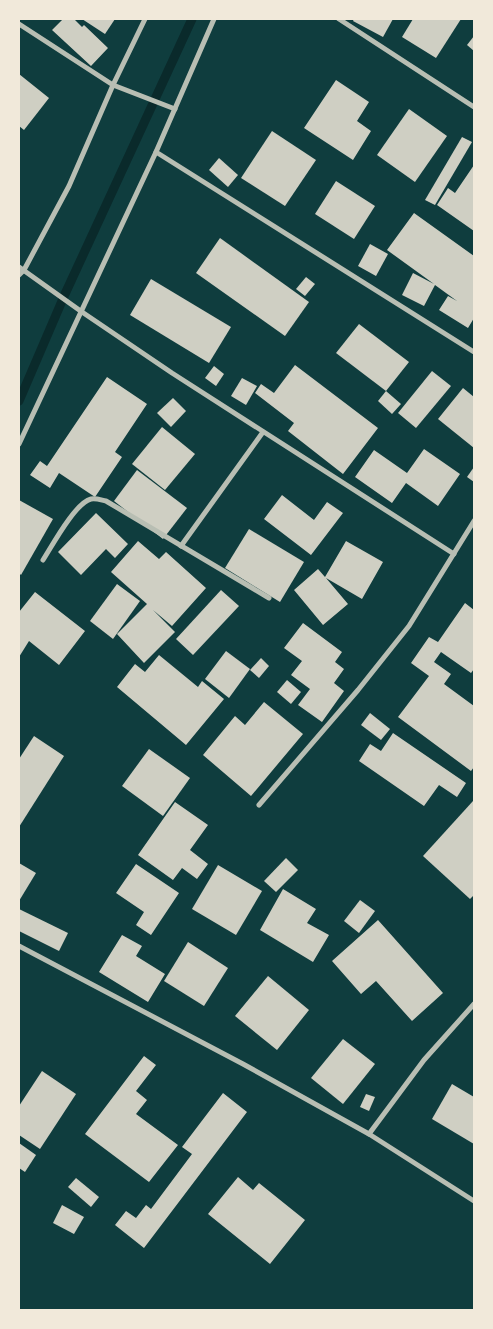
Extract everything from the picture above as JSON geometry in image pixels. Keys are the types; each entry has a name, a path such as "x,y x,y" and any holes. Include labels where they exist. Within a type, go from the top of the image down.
{"street":[{"path":"19,275 21,268 69,186 113,85 145,19"},
{"path":"19,444 156,152 214,19"},
{"path":"339,19 474,107"},
{"path":"19,24 113,85 176,108"},
{"path":"156,152 474,352"},
{"path":"21,268 172,373 454,554"},
{"path":"181,546 263,432"},
{"path":"42,560 75,510 82,503 96,499 106,501 269,598"},
{"path":"259,805 358,690 409,626 474,521"},
{"path":"19,946 243,1064 369,1134 474,1201"},
{"path":"369,1134 424,1060 474,1004"}],"building":[{"path":"63,19 74,19 82,27 84,25 108,48 91,66 52,30"},
{"path":"82,19 115,19 105,34"},
{"path":"354,19 393,19 383,37 353,21"},
{"path":"413,19 461,19 436,58 402,37"},
{"path":"474,36 474,51 467,45"},
{"path":"19,74 49,98 24,130 19,126"},
{"path":"336,80 369,102 357,121 371,131 353,160 304,128"},
{"path":"409,109 447,136 415,182 377,155"},
{"path":"272,131 316,160 285,206 241,178"},
{"path":"462,137 472,142 435,205 425,200"},
{"path":"219,158 238,175 228,187 209,170"},
{"path":"474,165 474,231 437,205 448,188 455,193"},
{"path":"336,181 375,206 354,239 315,214"},
{"path":"414,213 474,256 474,318 468,328 439,310 448,296 457,301 435,285 424,306 402,295 413,273 434,284 387,250"},
{"path":"220,238 309,302 285,336 196,273"},
{"path":"370,244 388,254 376,276 358,266"},
{"path":"306,277 315,284 305,296 296,289"},
{"path":"151,279 231,327 209,363 130,315"},
{"path":"359,324 409,362 386,391 336,353"},
{"path":"295,365 378,428 343,474 288,431 294,423 255,393 261,384 274,393"},
{"path":"214,366 224,374 216,386 205,378"},
{"path":"432,371 451,386 416,428 398,413"},
{"path":"107,377 147,404 115,452 122,457 95,497 59,473 50,488 30,475 40,461 47,466"},
{"path":"242,378 257,386 246,405 231,396"},
{"path":"463,388 474,397 474,448 438,419"},
{"path":"386,391 401,404 392,414 378,401"},
{"path":"173,398 186,411 171,427 157,413"},
{"path":"162,427 195,454 165,490 132,464"},
{"path":"424,449 460,474 438,506 406,483 392,503 355,477 374,450 407,473"},
{"path":"474,467 474,482 467,477"},
{"path":"137,470 187,508 163,539 114,501"},
{"path":"282,495 314,520 327,502 343,513 311,555 264,519"},
{"path":"19,500 53,519 21,575 19,573"},
{"path":"96,513 128,544 115,558 106,549 81,575 58,552"},
{"path":"249,529 304,562 280,602 225,568"},
{"path":"138,541 159,559 166,552 206,588 172,626 153,610 175,632 144,663 117,634 147,604 111,572"},
{"path":"346,541 383,562 362,599 326,578 348,604 323,625 294,590 318,569 325,577"},
{"path":"117,584 140,601 113,639 90,621"},
{"path":"221,590 239,606 193,655 176,639"},
{"path":"35,592 85,631 59,665 29,641 19,657 19,612"},
{"path":"465,603 474,610 474,669 471,673 441,652 434,662 451,674 444,684 474,706 474,767 471,771 398,717 429,676 411,663 429,637 438,642"},
{"path":"303,623 342,652 335,662 344,669 334,683 344,691 322,722 298,705 310,689 291,675 302,661 284,648"},
{"path":"226,651 250,669 229,698 205,679"},
{"path":"159,655 198,687 202,681 224,699 186,745 117,687 135,664 145,672"},
{"path":"261,658 269,666 259,678 250,670"},
{"path":"287,680 301,692 291,704 277,692"},
{"path":"264,702 303,734 251,796 203,755 235,716 245,725"},
{"path":"370,713 390,729 381,740 361,725"},
{"path":"393,733 466,783 457,797 439,785 424,806 359,761 370,744 381,751"},
{"path":"34,736 64,756 19,827 19,759"},
{"path":"149,749 190,778 163,816 122,786"},
{"path":"473,801 474,895 470,899 423,856"},
{"path":"175,802 208,825 190,850 208,864 197,879 182,868 173,880 138,855"},
{"path":"286,858 298,870 276,892 264,881"},
{"path":"19,863 36,873 19,901"},
{"path":"136,864 179,893 151,935 136,925 144,912 116,893"},
{"path":"218,865 262,891 236,935 192,909"},
{"path":"283,889 316,909 307,923 329,935 313,962 260,930"},
{"path":"360,900 375,911 359,933 344,921"},
{"path":"19,909 68,933 59,951 19,931"},
{"path":"378,920 443,993 412,1021 376,981 361,994 332,961"},
{"path":"122,935 142,946 136,956 165,974 148,1002 99,972"},
{"path":"188,942 228,968 204,1006 164,981"},
{"path":"268,976 309,1010 277,1050 235,1016"},
{"path":"343,1039 375,1064 343,1104 311,1078"},
{"path":"144,1056 156,1065 136,1091 147,1100 136,1114 178,1145 149,1182 85,1134"},
{"path":"42,1071 76,1094 40,1149 19,1135 19,1106"},
{"path":"452,1084 474,1097 474,1144 432,1119"},
{"path":"223,1093 247,1112 144,1248 115,1225 126,1211 136,1218 146,1205 151,1209 192,1154 182,1147"},
{"path":"366,1094 375,1097 369,1111 360,1107"},
{"path":"19,1143 36,1155 25,1172 19,1168"},
{"path":"238,1177 253,1190 259,1183 305,1220 270,1264 208,1214"},
{"path":"76,1178 99,1197 91,1207 68,1187"},
{"path":"62,1205 84,1217 74,1234 53,1223"}],"waterway":[{"path":"19,401 65,294 192,19"}]}
